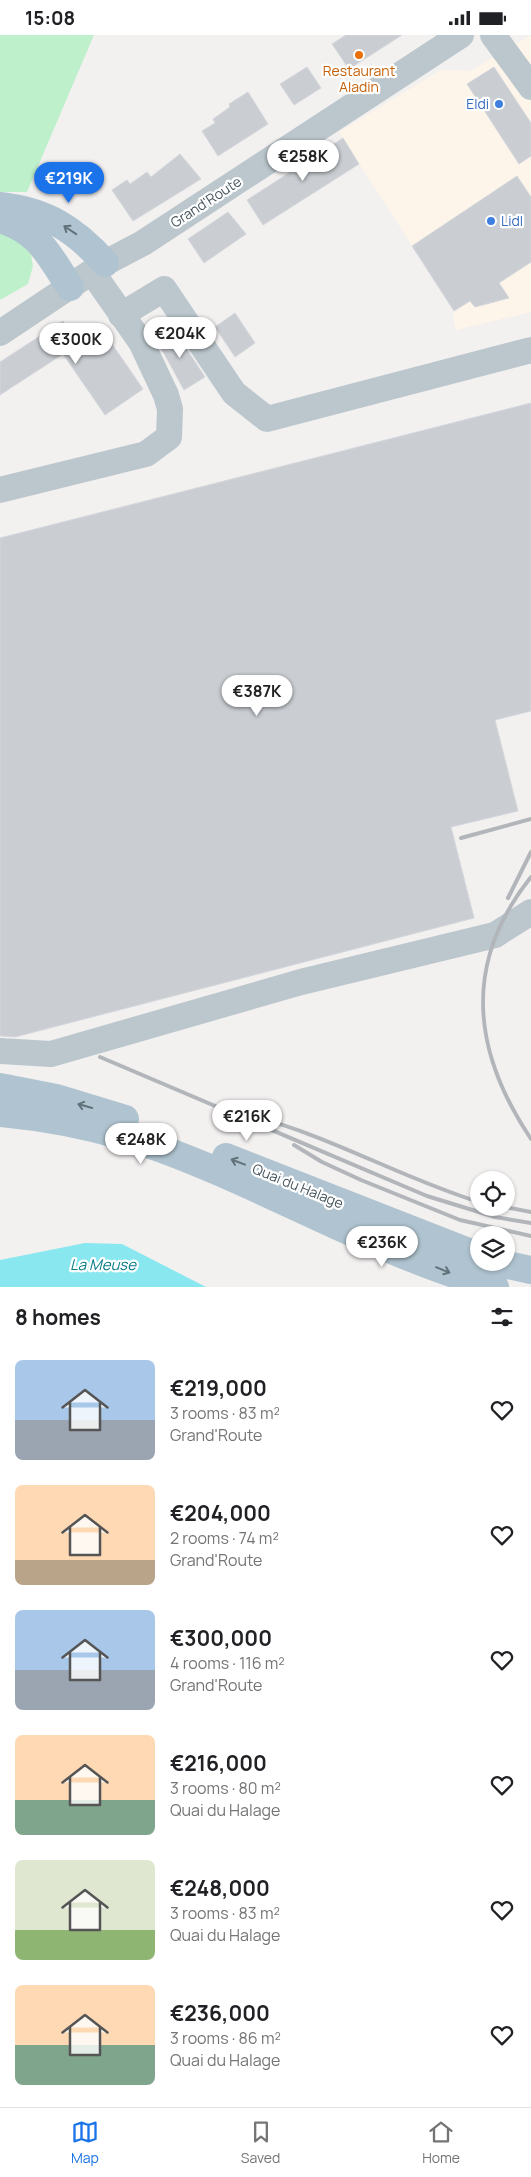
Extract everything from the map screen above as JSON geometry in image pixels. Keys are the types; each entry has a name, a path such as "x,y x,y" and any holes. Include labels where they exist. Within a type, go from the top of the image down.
{"main road":[{"path":"0,206 23,208 61,224 87,242 89,274"},
{"path":"0,219 21,226 89,274"},
{"name":"Quai du Halage","path":"0,1087 56,1098 123,1118 470,1253"},
{"path":"0,1113 87,1127 160,1149 448,1272 496,1287"},
{"path":"515,1266 531,1270"}],"street":[{"name":"Grand'Route","path":"0,333 89,274 143,243 461,35"},
{"path":"493,35 531,87"},
{"path":"0,491 146,454 169,437 170,409 166,395 141,342 89,274"},
{"path":"121,315 164,289 234,393 267,419 531,350"},
{"path":"0,1051 51,1054 302,982 495,935 531,912"}],"shaded area":[{"path":"531,35 531,312 456,330 453,318 454,311 339,132 441,70 470,71"}],"green space":[{"path":"0,35 94,35 27,192 0,192"},
{"path":"0,228 30,248 33,266 28,284 0,300"}],"water":[{"name":"La Meuse","path":"85,1243 122,1244 206,1287 0,1287 0,1260"}],"building":[{"path":"346,35 402,35 349,69 332,44"},
{"path":"307,67 321,88 294,105 280,84"},
{"name":"Eldi","path":"494,67 531,123 531,156 519,164 467,84"},
{"path":"248,92 268,124 218,156 202,131 215,123 213,119 230,107 229,104"},
{"path":"343,138 359,164 263,225 247,200"},
{"path":"180,154 201,179 133,221 112,190 127,180 130,184 147,172 151,177"},
{"name":"Lidl","path":"517,176 531,197 531,262 499,283 509,298 475,307 470,301 454,311 412,246"},
{"path":"228,212 246,234 204,263 188,239"},
{"path":"235,313 255,343 235,357 215,327"},
{"path":"63,321 78,345 101,328 143,389 105,415 63,354 0,395 0,362"},
{"path":"172,327 205,377 184,390 155,337"},
{"path":"531,403 531,711 495,720 518,811 451,827 474,918 15,1037 0,1036 0,538"}],"railway":[{"path":"461,838 531,819"},
{"path":"508,898 531,852"},
{"path":"531,877 509,909 494,942 485,974 483,1007 487,1040 496,1073 511,1106 531,1139"},
{"path":"100,1057 427,1196 495,1217 531,1223"},
{"path":"252,1116 310,1135 470,1199"},
{"path":"294,1145 322,1162 361,1180 460,1220 531,1236"},
{"path":"515,1209 531,1212"}],"place":[{"name":"Restaurant Aladin","path":"359,55"},
{"name":"Eldi","path":"499,104"},
{"name":"Lidl","path":"491,221"}]}
